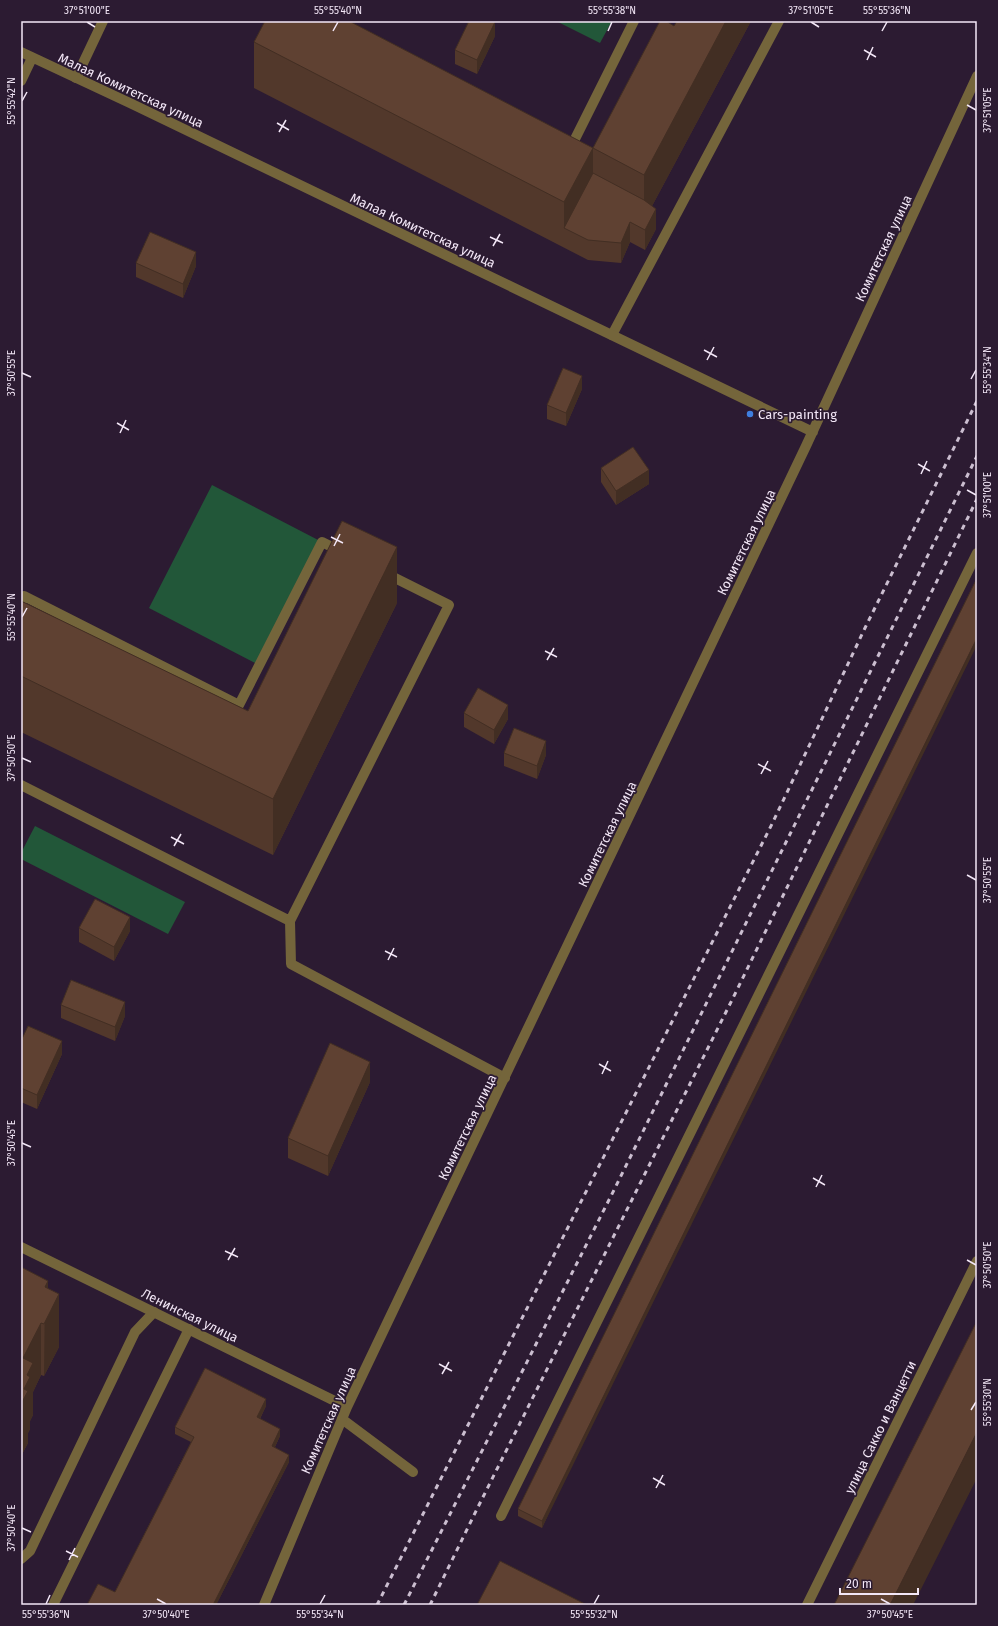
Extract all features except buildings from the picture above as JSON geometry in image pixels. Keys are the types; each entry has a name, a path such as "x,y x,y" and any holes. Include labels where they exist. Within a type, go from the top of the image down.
{"street":[{"path":"76,78 103,21"},
{"path":"556,142 570,149 634,21"},
{"path":"612,335 779,21"},
{"name":"Малая Комитетская улица","path":"21,52 813,432"},
{"path":"21,81 32,58"},
{"name":"Комитетская улица","path":"264,1605 347,1407 813,432 977,76"},
{"path":"21,602 24,596 239,705 322,542 350,556"},
{"path":"501,1516 977,553"},
{"path":"379,570 449,606 290,921 291,964 505,1078"},
{"path":"21,785 290,921"},
{"name":"Ленинская улица","path":"21,1247 347,1407"},
{"name":"улица Сакко и Ванцетти","path":"807,1605 977,1261"},
{"path":"21,1558 30,1551 135,1332 154,1312"},
{"path":"53,1605 189,1329"},
{"path":"342,1419 413,1472"}],"green space":[{"path":"556,21 612,21 600,43"},
{"path":"212,485 322,542 259,665 149,608"},
{"path":"35,826 185,902 168,934 21,859 21,853"}],"railway":[{"path":"377,1605 772,824 865,628 977,401"},
{"path":"404,1605 614,1190 977,456"},
{"path":"430,1605 732,1000 977,499"}],"place":[{"name":"Cars-painting","path":"750,414"}]}
